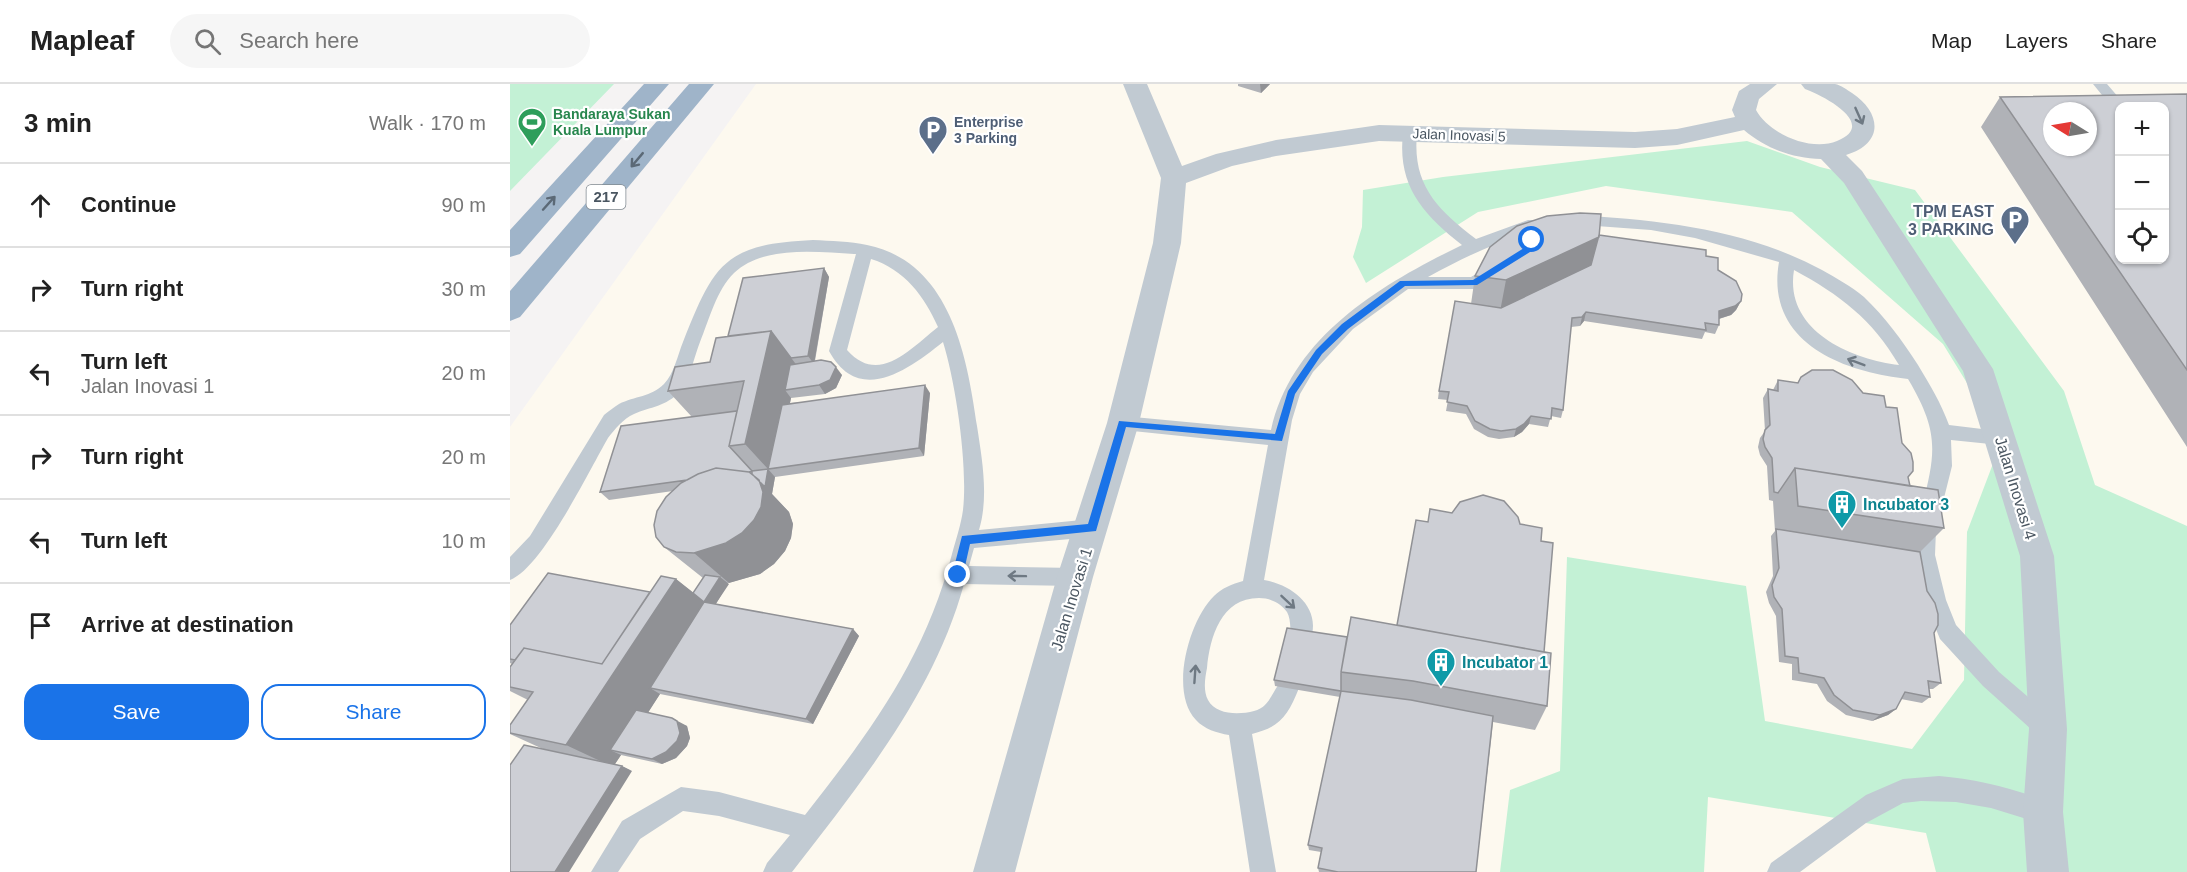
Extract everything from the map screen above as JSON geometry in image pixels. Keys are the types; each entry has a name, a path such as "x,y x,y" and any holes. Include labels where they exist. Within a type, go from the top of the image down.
{"highway":[{"name":"217","path":"510,247 657,84"},
{"name":"217","path":"510,310 702,84"}],"street":[{"name":"Jalan Inovasi 1","path":"994,872 1075,577 1092,528 1122,423 1167,243 1174,178 1135,84"},
{"path":"1765,84 1748,95 1744,102 1744,111 1748,120 1758,131 1772,141 1800,150 1829,152 1845,148 1857,141 1863,131 1863,120 1857,109 1833,87"},
{"name":"Jalan Inovasi 5","path":"1174,178 1225,160 1276,148 1379,133 1635,140 1677,137 1748,120"},
{"name":"Jalan Inovasi 4","path":"1829,152 1853,177 1978,369 2037,556 2048,729 2043,812 2048,872"}],"lane":[{"path":"2100,84 2115,102"},
{"path":"1410,133 1409,162 1412,177 1438,215 1474,246"},
{"path":"1252,588 1279,438 1291,394 1319,352 1345,327 1403,283 1449,256 1491,237 1532,232 1565,220 1651,225 1737,243 1788,259 1835,285 1856,300 1877,321 1932,404 1942,432 1942,466 1926,530 1925,555 1935,600 1948,632 1991,679 2048,729"},
{"path":"510,571 537,542 601,433 611,420 626,410 658,399 673,387 715,289 727,270 747,257 800,246 827,245 865,250 895,262 911,272 934,298 947,329 965,398 971,457 972,518 958,575 936,635 919,670 858,768 776,872"},
{"path":"865,250 838,351 847,366 870,374 894,370 947,329"},
{"path":"1788,259 1784,272 1786,300 1796,320 1811,337 1833,353 1861,365 1888,371 1913,373"},
{"path":"1403,283 1474,283 1508,262"},
{"path":"1122,423 1279,438"},
{"path":"1942,432 2000,437"},
{"path":"966,540 1092,528"},
{"path":"958,575 1075,577"},
{"path":"1288,688 1278,707 1267,718 1239,725 1206,715 1195,699 1194,677 1198,646 1207,621 1220,604 1233,592 1252,588 1273,591 1288,599 1299,614 1301,636"},
{"path":"1239,725 1263,872"},
{"path":"1780,872 1859,814 1901,792 1939,788 1979,793 2043,812"},
{"path":"604,872 631,830 681,799 719,804 810,828"}],"shaded area":[{"path":"756,84 2187,84 2187,872 510,872 510,427"}],"green space":[{"name":"Bandaraya Sukan Kuala Lumpur","path":"510,84 614,84 510,191"},
{"path":"1747,141 1820,167 1915,190 2064,391 2095,485 2187,526 2187,872 1936,872 1926,833 1708,797 1704,872 1500,872 1510,790 1560,771 1567,557 1746,586 1765,721 1912,749 1964,680 1967,532 2002,440 1943,344 1792,212 1606,186 1478,212 1366,283 1353,257 1362,227 1363,190 1443,177"}],"building":[{"path":"2187,94 2187,370 2000,97"},
{"path":"1601,214 1599,237 1506,280 1475,276 1490,247 1517,226 1547,216"},
{"path":"1599,235 1706,250 1706,256 1718,258 1718,270 1736,281 1742,294 1741,301 1735,306 1719,311 1719,325 1705,323 1706,330 1586,312 1582,317 1572,318 1563,410 1552,408 1551,419 1531,416 1516,429 1501,431 1490,429 1475,421 1467,406 1447,402 1449,392 1439,391 1455,301 1501,308 1591,265"},
{"path":"824,268 808,356 791,358 771,331 728,336 743,278"},
{"path":"771,331 745,444 729,446 744,381 668,391 675,367 710,362 716,338"},
{"path":"821,360 831,362 836,367 830,380 819,385 785,390 790,365"},
{"path":"1812,370 1833,370 1852,380 1863,393 1884,396 1886,407 1897,408 1902,443 1911,453 1913,462 1913,471 1908,477 1910,486 1795,468 1778,493 1774,492 1772,458 1763,439 1765,430 1770,425 1768,389 1778,391 1778,380 1798,383 1801,377"},
{"path":"925,385 919,448 768,469 782,405"},
{"path":"737,411 729,446 752,471 716,468 687,480 600,492 621,426"},
{"path":"716,468 749,472 759,480 763,492 761,507 754,520 742,533 726,543 694,553 676,552 664,547 656,537 654,525 657,511 666,497 681,483"},
{"path":"1795,468 1938,490 1944,528 1798,506"},
{"path":"768,469 765,487 752,474 752,471"},
{"path":"1483,495 1504,501 1518,517 1520,524 1542,528 1541,541 1553,543 1544,652 1397,625 1416,520 1428,522 1430,509 1452,513 1460,502"},
{"path":"1776,529 1920,552 1927,591 1935,603 1938,614 1938,625 1934,633 1941,683 1928,681 1930,697 1905,692 1896,709 1880,715 1853,710 1834,695 1824,678 1799,673 1798,658 1785,656 1782,609 1774,597 1772,585 1779,568"},
{"path":"548,573 650,592 602,664 524,648 515,660 510,659 510,625"},
{"path":"705,575 720,577 704,602 693,593"},
{"path":"661,576 676,579 566,745 510,733 510,725 533,692 510,687 510,667 524,648 602,664"},
{"path":"704,602 853,629 806,719 650,688"},
{"path":"1351,617 1551,653 1547,706 1413,681 1341,672"},
{"path":"1287,628 1347,637 1341,672 1341,691 1274,680"},
{"path":"1341,691 1411,700 1493,716 1476,872 1338,872 1318,868 1322,848 1308,845"},
{"path":"636,710 677,721 680,733 677,741 666,752 652,759 610,750"},
{"path":"524,745 622,766 555,872 510,872 510,765"}],"place":[{"name":"Bandaraya Sukan Kuala Lumpur","path":"532,148"},
{"name":"Enterprise 3 Parking","path":"933,156"},
{"name":"TPM EAST 3 PARKING","path":"2015,246"},
{"name":"Incubator 3","path":"1842,530"},
{"name":"Incubator 1","path":"1441,688"}],"route":[{"path":"958,575 966,540 1092,528 1122,423 1279,438 1291,394 1319,352 1345,327 1403,283 1474,283 1527,250 1532,240"}]}
